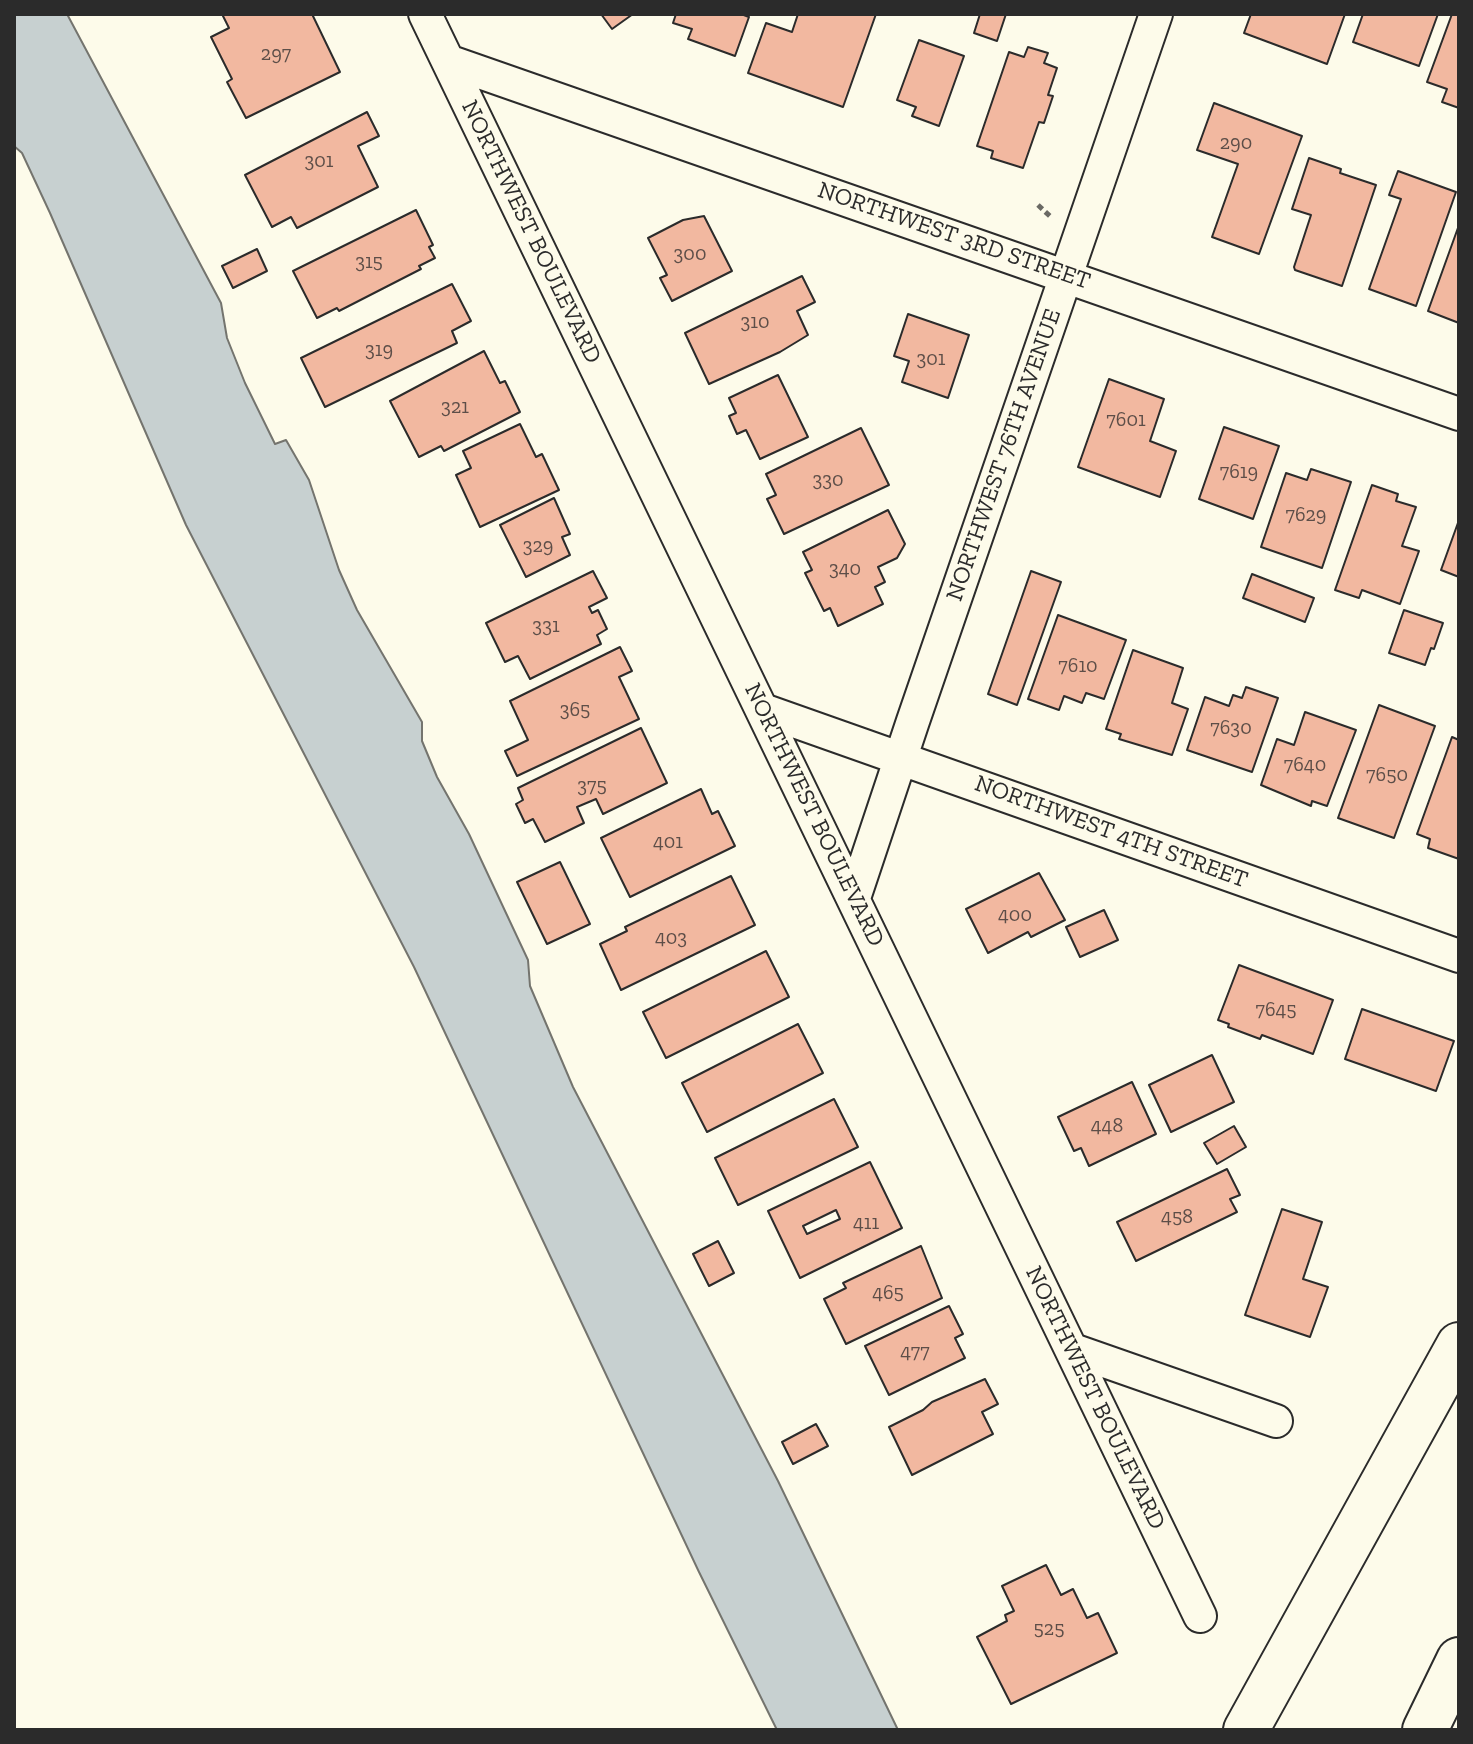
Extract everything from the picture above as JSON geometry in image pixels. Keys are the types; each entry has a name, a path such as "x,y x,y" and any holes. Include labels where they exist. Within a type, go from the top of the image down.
{"highway":[{"path":"1246,1730 1459,1345"},
{"path":"1425,1730 1459,1660"}],"street":[{"name":"NORTHWEST BOULEVARD","path":"425,14 1200,1616"},
{"name":"NORTHWEST 76TH AVENUE","path":"854,898 1156,14"},
{"name":"NORTHWEST 3RD STREET","path":"448,61 1459,414"},
{"name":"NORTHWEST 4TH STREET","path":"763,710 1459,956"},
{"path":"1073,1350 1276,1421"}],"shaded area":[{"path":"14,14 67,14 221,303 227,338 245,383 275,444 286,440 309,480 339,570 357,610 422,722 422,741 528,960 530,986 573,1087 778,1481 898,1730 777,1730 699,1572 414,967 186,525 50,213 22,153 14,146"}],"building":[{"path":"222,14 312,14 340,72 246,118 227,82 232,79 211,37 229,28"},
{"path":"601,14 633,14 612,29"},
{"path":"676,14 741,14 749,17 735,56 688,39 692,29 673,23"},
{"path":"798,14 876,14 843,107 748,73 766,23 792,32"},
{"path":"980,14 1006,14 997,41 974,33"},
{"path":"1251,14 1345,14 1327,64 1244,33"},
{"path":"1363,14 1438,14 1419,66 1353,42"},
{"path":"1452,14 1459,14 1459,108 1442,102 1447,89 1427,82"},
{"path":"919,40 964,56 939,126 912,116 916,107 897,100"},
{"path":"1028,47 1048,53 1044,63 1057,68 1048,95 1053,96 1044,123 1039,122 1023,168 991,158 993,151 977,146 1009,52 1024,57"},
{"path":"1214,103 1302,136 1259,254 1212,237 1238,164 1197,150"},
{"path":"367,112 379,136 358,146 378,187 297,228 291,217 272,227 245,175"},
{"path":"1309,158 1376,185 1342,286 1295,270 1294,267 1311,215 1292,209"},
{"path":"1398,171 1456,192 1416,306 1369,289 1401,199 1389,195"},
{"path":"416,210 433,245 429,247 435,258 419,266 421,269 339,311 337,308 317,318 293,271"},
{"path":"704,216 732,271 672,301 660,278 667,275 648,238 683,220"},
{"path":"1459,225 1459,323 1428,311"},
{"path":"257,249 267,271 233,288 222,266"},
{"path":"802,276 815,302 797,311 808,335 780,352 709,384 685,333"},
{"path":"452,284 471,321 452,331 457,343 325,407 301,358"},
{"path":"908,314 969,335 948,398 902,382 909,361 894,356"},
{"path":"484,351 500,383 505,381 520,412 444,451 441,446 419,457 390,401"},
{"path":"778,375 808,437 760,459 746,430 737,434 729,416 736,413 729,398"},
{"path":"1109,379 1164,399 1150,441 1176,451 1160,497 1078,467"},
{"path":"520,424 536,457 542,454 559,490 480,527 456,475 471,468 463,451"},
{"path":"1224,427 1279,446 1253,519 1199,499"},
{"path":"861,428 889,485 784,534 767,499 776,495 766,474"},
{"path":"1311,469 1351,482 1322,568 1261,547 1286,473 1307,480"},
{"path":"1372,485 1398,494 1396,501 1416,507 1402,546 1419,551 1400,604 1362,590 1359,598 1335,590"},
{"path":"554,498 570,534 562,537 570,555 526,577 500,525"},
{"path":"888,510 905,544 897,558 878,567 885,582 875,587 883,604 838,626 830,608 824,611 805,573 812,570 803,552"},
{"path":"1459,520 1459,577 1441,570"},
{"path":"593,571 607,598 589,607 592,613 598,610 607,629 597,635 601,644 530,679 518,656 505,662 486,623"},
{"path":"1031,571 1061,582 1017,705 988,694"},
{"path":"1252,574 1314,598 1305,622 1243,598"},
{"path":"1404,610 1443,623 1425,665 1389,653"},
{"path":"1058,615 1126,640 1104,699 1086,693 1082,703 1064,696 1059,710 1028,699"},
{"path":"620,647 632,671 619,677 639,719 517,776 505,751 528,740 510,701"},
{"path":"1133,650 1183,668 1172,703 1188,709 1172,755 1119,739 1121,734 1106,729"},
{"path":"1246,687 1278,698 1252,772 1187,750 1205,697 1229,706 1233,695 1242,698"},
{"path":"1379,705 1435,726 1394,838 1338,818"},
{"path":"1305,712 1356,730 1327,806 1312,801 1311,806 1261,785 1277,739 1294,745"},
{"path":"641,728 667,783 603,814 596,799 577,807 584,823 545,842 533,819 525,823 516,804 523,800 518,788"},
{"path":"1452,737 1459,740 1459,859 1428,848 1430,839 1417,834"},
{"path":"701,789 712,814 718,811 735,846 630,897 601,838"},
{"path":"560,862 590,924 547,944 517,882"},
{"path":"1039,873 1065,920 1031,937 1028,932 988,953 966,909"},
{"path":"731,876 755,925 621,990 600,944 627,931 625,927"},
{"path":"1104,910 1118,940 1080,957 1066,927"},
{"path":"766,951 789,997 666,1058 643,1012"},
{"path":"1239,965 1333,1000 1313,1054 1262,1035 1260,1039 1218,1020"},
{"path":"1362,1009 1454,1041 1436,1091 1345,1059"},
{"path":"798,1024 823,1073 707,1132 682,1083"},
{"path":"1212,1055 1234,1102 1171,1132 1149,1085"},
{"path":"1132,1082 1156,1134 1089,1166 1081,1148 1074,1151 1058,1117"},
{"path":"834,1099 858,1147 738,1205 715,1158"},
{"path":"1234,1126 1246,1147 1217,1164 1204,1143"},
{"path":"870,1162 902,1228 800,1278 768,1211","holes":["836,1210 840,1219 807,1234 803,1226"]},
{"path":"1227,1169 1240,1195 1230,1199 1237,1212 1136,1261 1117,1222"},
{"path":"1282,1209 1322,1222 1303,1279 1328,1287 1310,1337 1245,1315"},
{"path":"718,1241 734,1273 709,1286 693,1254"},
{"path":"921,1246 942,1298 846,1344 824,1299 846,1288 843,1283"},
{"path":"949,1306 963,1334 955,1338 965,1358 889,1395 865,1346"},
{"path":"985,1379 998,1404 982,1412 993,1434 912,1475 889,1427 932,1402"},
{"path":"816,1424 828,1446 793,1464 782,1442"},
{"path":"1046,1565 1061,1595 1073,1589 1087,1618 1098,1613 1117,1653 1011,1704 977,1637 1007,1621 1005,1615 1014,1611 1002,1586"}]}
